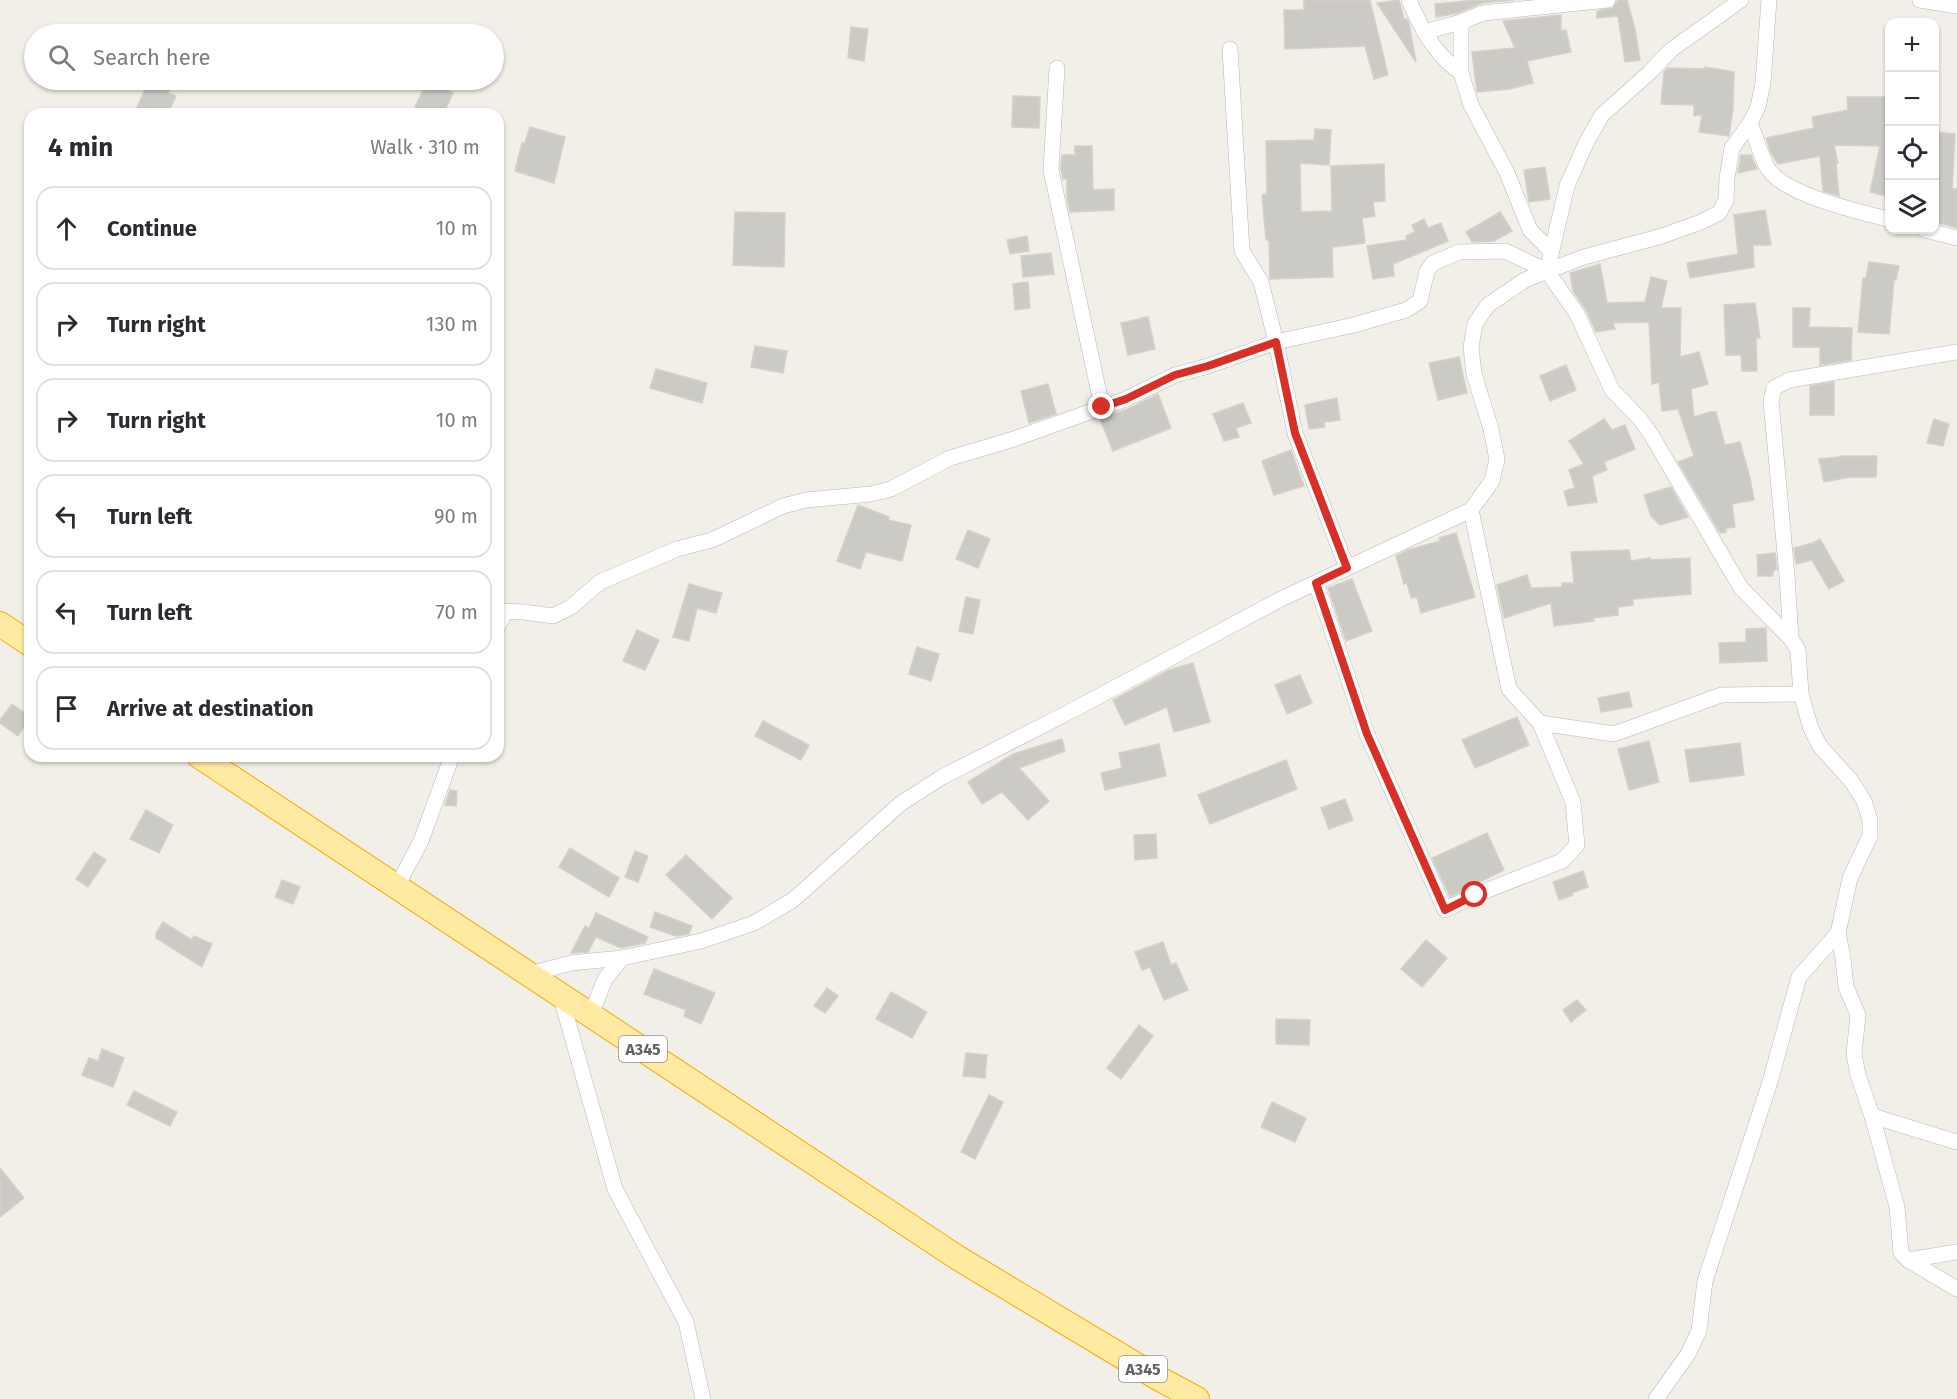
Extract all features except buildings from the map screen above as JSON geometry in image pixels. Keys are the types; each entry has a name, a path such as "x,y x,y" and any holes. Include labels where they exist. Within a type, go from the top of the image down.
{"highway":[{"path":"0,624 24,640"},
{"name":"A345","path":"209,762 958,1258 1197,1399"}],"street":[{"path":"1408,0 1424,32 1452,67 1461,73"},
{"path":"1424,32 1461,22 1483,13 1608,0"},
{"path":"1547,270 1567,186 1586,143 1602,115 1649,74 1671,50 1741,0"},
{"path":"530,974 571,963 622,958 701,941 754,923 793,900 900,804 942,777 1281,599 1471,510 1492,481 1497,459 1491,429 1474,374 1471,347 1475,324 1488,304 1525,280 1584,257 1662,237 1719,213 1726,200 1732,148 1750,123 1758,107 1763,82 1769,0"},
{"path":"1920,0 1957,6"},
{"path":"1461,22 1461,73 1471,105 1507,173 1530,230 1551,251"},
{"path":"1230,49 1242,250 1261,282 1295,433 1347,568"},
{"path":"1057,68 1051,170 1102,407"},
{"path":"1750,123 1768,168 1781,183 1809,196 1885,219"},
{"path":"1939,234 1957,238"},
{"path":"504,615 506,611 553,616 571,607 600,582 676,549 712,540 783,506 806,500 871,494 891,489 950,458 1014,439 1126,399 1175,375 1276,342 1354,325 1406,310 1420,301 1427,271 1433,263 1460,252 1505,251 1547,270 1577,314 1612,390 1640,419 1652,436 1741,588 1791,639 1798,650 1801,694 1811,729 1820,746 1852,782 1864,801 1870,820 1870,836 1850,878 1838,933 1846,987 1858,1015 1854,1054 1858,1076 1898,1207 1901,1253 1908,1260 1957,1289"},
{"path":"1791,639 1771,401 1774,388 1789,380 1957,352"},
{"path":"1316,583 1367,734 1445,910 1475,895 1562,861 1577,845 1573,802 1540,723 1509,689 1471,510"},
{"path":"1540,723 1614,734 1721,695 1801,694"},
{"path":"396,888 421,841 450,762"},
{"path":"1656,1399 1688,1354 1699,1332 1706,1281 1770,1082 1799,977 1838,933"},
{"path":"591,1015 605,979 622,958"},
{"path":"560,994 615,1189 686,1322 703,1399"},
{"path":"1872,1116 1957,1142"},
{"path":"1908,1260 1957,1252"}],"route":[{"path":"1102,407 1126,399 1175,375 1276,342 1295,433 1347,568 1316,583 1367,734 1445,910 1475,895"}]}
